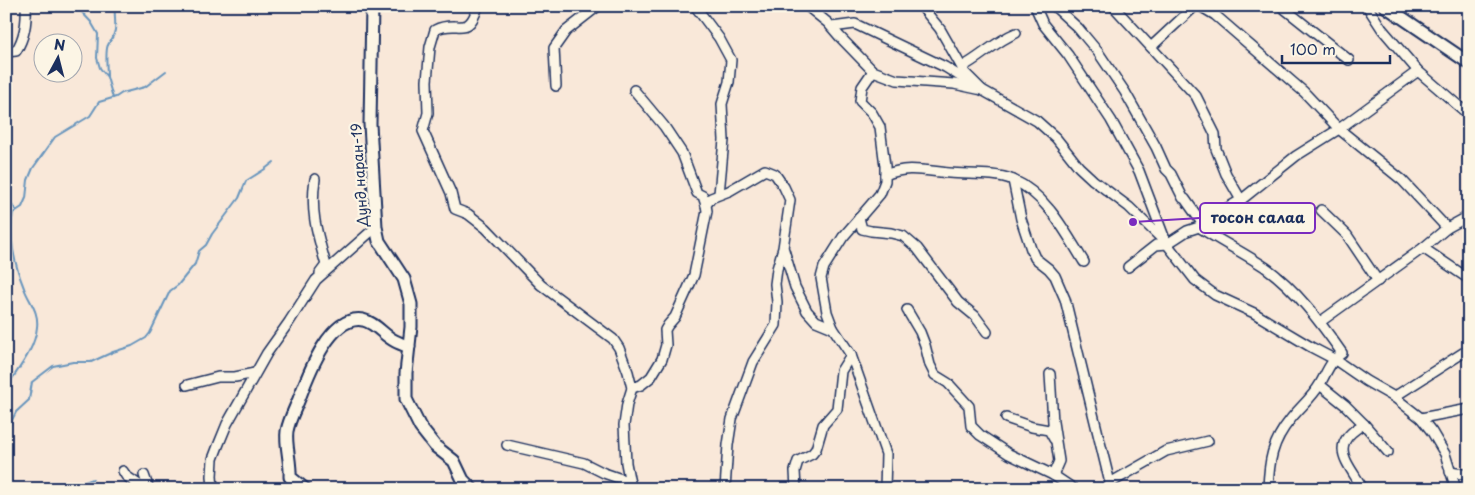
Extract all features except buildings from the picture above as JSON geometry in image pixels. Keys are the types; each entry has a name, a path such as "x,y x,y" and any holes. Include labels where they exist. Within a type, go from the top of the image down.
{"street":[{"path":"6,52 16,51 24,39 27,18 26,6"},
{"name":"Дунд наран-19","path":"372,6 370,124 376,227 379,241 404,279 411,304 406,399 420,427 435,446 454,461 463,480 472,489"},
{"path":"478,6 470,25 461,27 448,25 435,30 430,47 427,81 428,113 423,131 451,193 455,209 468,214 486,228 541,285 586,321 613,339 619,348 632,388 626,404 624,425 630,485"},
{"path":"556,86 554,48 566,31 598,6"},
{"path":"695,6 719,38 731,60 729,82 722,104 724,140 719,194"},
{"path":"807,6 832,27 873,71 897,80 954,84 982,90"},
{"path":"921,6 940,29 965,73 982,90"},
{"path":"1035,6 1043,24 1068,55 1111,120 1139,171 1167,244"},
{"path":"1054,6 1078,28 1098,52 1124,92 1156,147 1166,169 1171,174 1200,225 1265,267 1277,277 1320,322 1342,353 1334,359 1320,385 1289,420 1278,437 1271,454 1268,489"},
{"path":"1113,6 1196,96 1215,134 1216,149 1226,174 1242,200"},
{"path":"1152,47 1195,6"},
{"path":"1200,6 1215,15 1304,92 1339,129 1402,180 1447,228"},
{"path":"1281,6 1349,60"},
{"path":"1367,6 1382,29 1418,71 1469,115"},
{"path":"1391,8 1444,48 1469,63"},
{"path":"832,27 855,24 945,67 1037,121 1056,138 1079,167 1129,207 1167,244 1195,280 1215,295 1254,313 1334,359 1394,397 1421,418 1445,454 1456,489"},
{"path":"962,67 1016,32"},
{"path":"873,71 862,87 860,101 872,112 880,127 885,181 880,194 833,253 824,268 821,278 827,312 833,328 851,354 886,454 885,489"},
{"path":"1128,266 1156,246 1167,244 1242,200 1296,156 1339,129 1418,71"},
{"path":"632,388 641,385 651,377 662,359 666,345 665,330 675,316 694,275 707,211 703,196 697,193 682,154 664,126 634,90"},
{"path":"885,175 896,170 914,168 952,173 991,175 1013,180 1045,204 1066,230 1069,239 1084,262"},
{"path":"706,205 711,198 742,184 766,170 775,174 790,200 783,248 775,284 777,302 776,325 753,362 732,419 725,489"},
{"path":"214,489 212,476 213,460 254,373 326,265 313,218 312,198 315,179"},
{"path":"1013,180 1021,219 1031,249 1035,258 1049,269 1054,276 1064,299 1110,486 1150,459 1166,451 1208,441"},
{"path":"1321,210 1347,235 1378,281"},
{"path":"1320,322 1423,248 1447,228 1469,216"},
{"path":"859,218 862,229 903,236 916,248 958,302 975,316 987,332"},
{"path":"316,280 376,227"},
{"path":"783,248 795,287 807,311 816,321 833,328"},
{"path":"1423,248 1469,279"},
{"path":"907,310 920,332 935,375 948,383 969,406 971,426 1009,454 1053,475 1074,489"},
{"path":"305,489 290,477 287,432 302,390 315,361 329,338 341,326 350,321 362,320 373,324 395,341 409,347"},
{"path":"1394,397 1455,357 1469,350"},
{"path":"796,489 795,472 798,462 816,450 822,425 836,409 841,372 851,354"},
{"path":"187,385 218,377 254,373"},
{"path":"1050,374 1053,422 1059,461 1053,475"},
{"path":"1320,385 1346,405 1388,452"},
{"path":"1421,418 1469,409"},
{"path":"1006,418 1032,427 1049,430 1056,441"},
{"path":"1363,489 1344,457 1342,447 1346,436 1352,430 1364,424"},
{"path":"507,444 584,464 630,485"},
{"path":"123,471 126,476 147,489"},
{"path":"1450,472 1469,475"},
{"path":"144,475 147,489"}],"waterway":[{"path":"76,6 91,22 98,34 97,58 100,68 107,77 113,98"},
{"path":"107,76 107,51 115,30 115,6"},
{"path":"6,388 33,344 37,327 37,316 18,270 13,251 11,231 13,213 22,207 26,198 28,180 33,168 55,137 90,116 99,102 145,87 166,71"},
{"path":"7,439 11,422 16,412 29,400 32,382 53,366 73,362 91,362 132,346 146,338 170,291 178,285 195,264 199,251 206,245 239,198 246,181 274,162"},
{"path":"6,198 16,210"},
{"path":"6,476 10,458 7,439"},
{"path":"66,489 93,479"}],"place":[{"name":"тосон салаа","path":"1133,222"}]}
